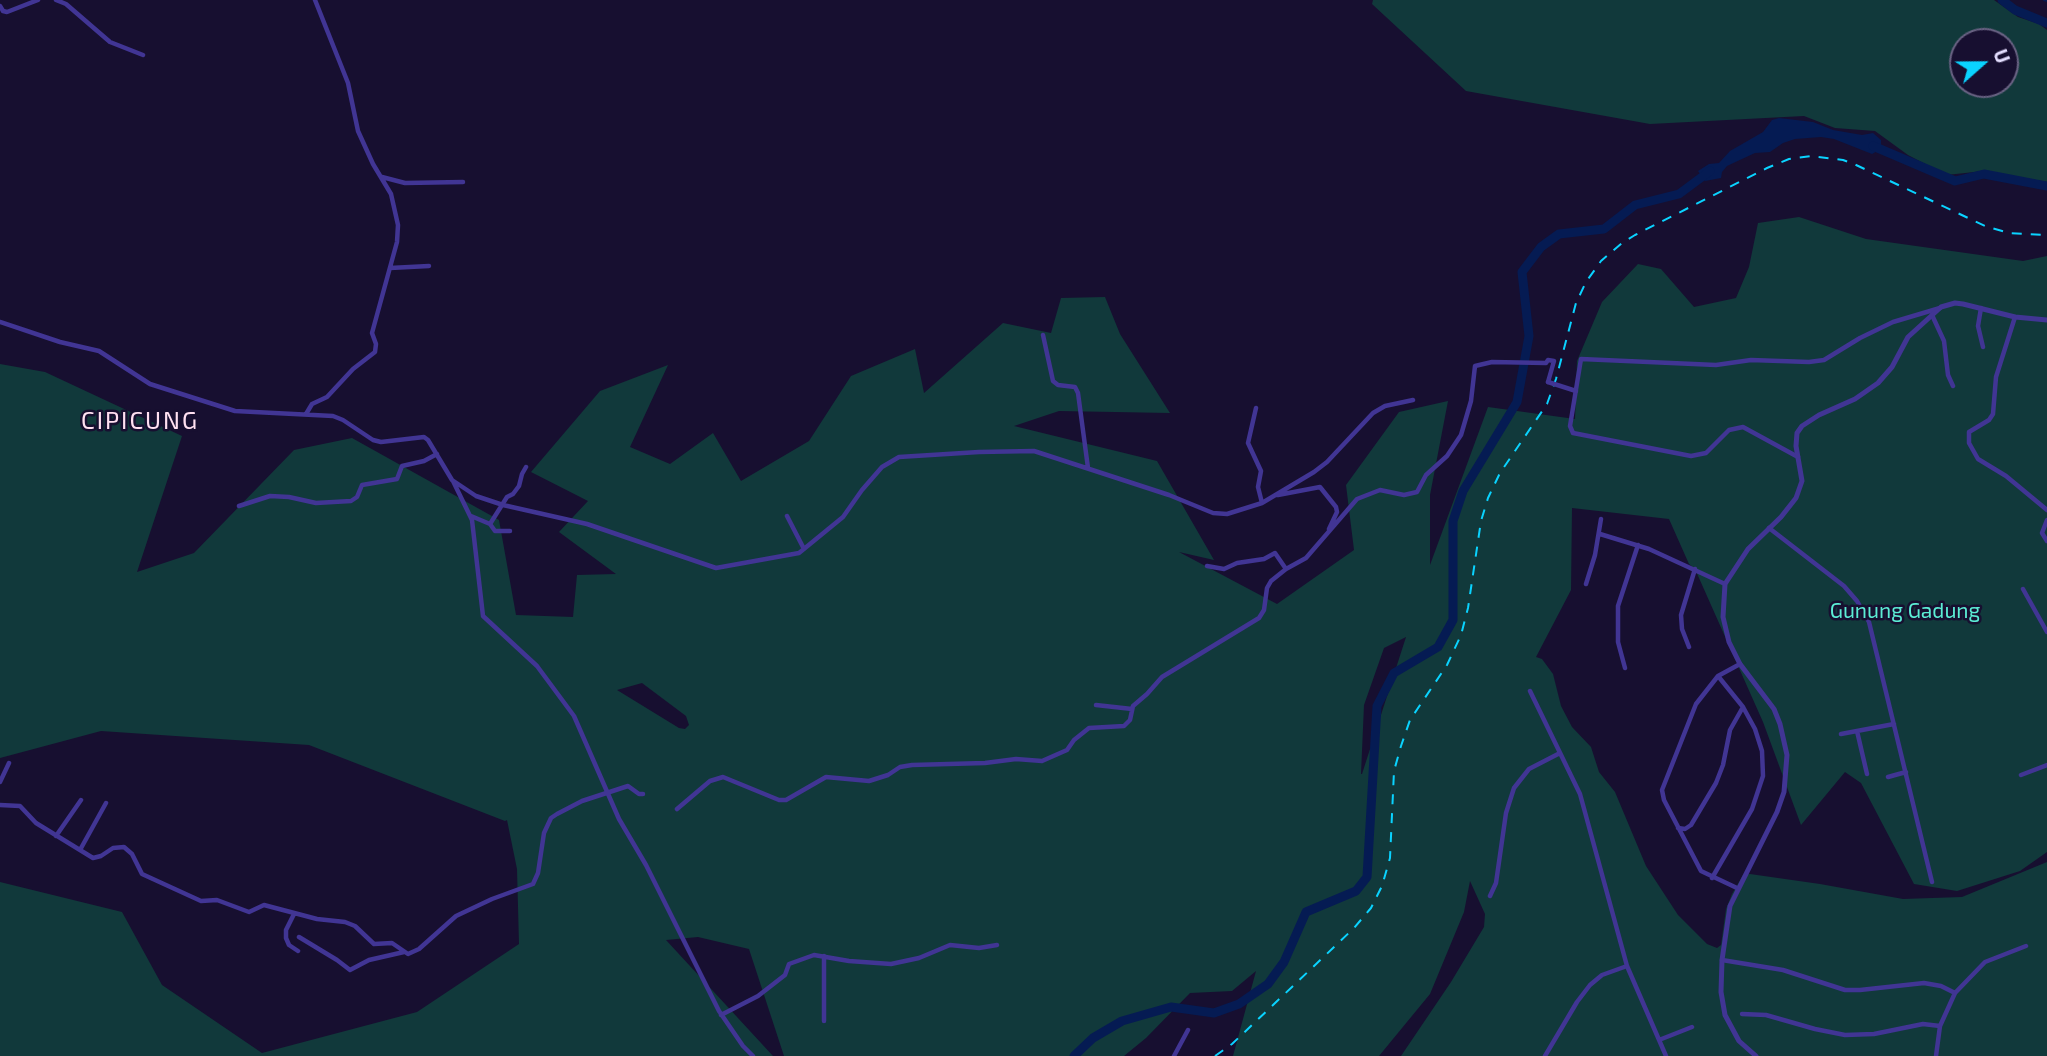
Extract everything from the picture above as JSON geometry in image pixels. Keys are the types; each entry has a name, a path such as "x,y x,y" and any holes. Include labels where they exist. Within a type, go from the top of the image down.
{"street":[{"path":"0,6 7,12 38,0"},
{"path":"56,0 66,4 110,42 143,55"},
{"path":"306,414 312,404 327,397 353,369 375,352 376,344 372,333 397,242 398,220 394,203 358,131 348,83 315,0"},
{"path":"381,177 405,183 463,182"},
{"path":"390,268 429,267"},
{"path":"1798,457 1743,427 1729,430 1706,453 1691,456 1573,433 1570,426 1581,359 1716,365 1751,360 1824,360 1893,322 1955,303 2015,317 2047,320"},
{"path":"1756,1056 1739,1041 1725,1015 1721,992 1722,960 1727,917 1737,888 1755,860 1777,812 1787,773 1785,742 1774,709 1741,664 1725,630 1725,584 1748,549 1796,498 1801,485 1796,437 1802,426 1855,399 1878,383 1892,367 1908,337 1941,307"},
{"path":"1981,308 1979,333 1983,347"},
{"path":"1932,315 1944,341 1948,375 1953,386"},
{"path":"2015,317 1996,377 1993,414 1989,420 1969,432 1969,443 1978,459 2006,476 2047,510"},
{"path":"0,322 60,342 99,351 150,384 235,411 337,418 381,442 424,437 437,454 471,516 483,616 529,657 564,701 722,1015 753,1056"},
{"path":"1043,335 1053,381 1072,386 1078,393 1088,468"},
{"path":"677,810 710,780 723,777 779,800 786,800 826,777 869,781 888,775 900,767 912,765 1044,760 1067,750 1088,727 1124,726 1130,720 1132,709 1162,677 1259,618 1264,610 1269,584 1286,569 1308,556 1361,496 1380,490 1404,495 1418,492 1426,475 1447,456 1461,435 1471,401 1475,366 1492,362 1554,361 1548,382 1576,391"},
{"path":"452,480 476,496 503,505 587,524 716,568 794,555 804,549 843,517 862,489 882,467 899,457 1034,451 1219,514 1262,503 1274,496 1328,462 1373,413 1385,406 1413,400"},
{"path":"1256,408 1248,443 1261,471 1258,487 1262,503"},
{"path":"239,506 270,496 316,503 351,501 357,497 362,485 397,479 402,466 425,461 437,454"},
{"path":"490,524 507,496 513,494 520,484 526,467"},
{"path":"1274,496 1321,487 1337,512 1329,531"},
{"path":"471,516 490,524 495,531 510,531"},
{"path":"787,516 804,549"},
{"path":"1586,584 1600,534 1601,519"},
{"path":"2047,520 2042,533 2047,541"},
{"path":"1769,528 1844,586 1863,611 1873,634 1931,882"},
{"path":"1600,534 1638,545 1725,584"},
{"path":"1625,668 1619,642 1618,606 1638,545"},
{"path":"1208,566 1224,569 1237,563 1264,559 1275,553 1286,569"},
{"path":"1689,647 1682,629 1681,615 1695,569"},
{"path":"2024,589 2047,632"},
{"path":"1737,888 1712,878 1698,867 1664,800 1663,788 1680,751 1696,704 1718,676 1741,664"},
{"path":"1712,878 1752,809 1763,776 1759,739 1743,708 1718,676"},
{"path":"1530,691 1580,794 1627,966 1666,1056"},
{"path":"1096,705 1132,709"},
{"path":"1678,827 1690,827 1716,783 1723,765 1730,730 1743,708"},
{"path":"1841,734 1894,724"},
{"path":"1857,731 1867,775"},
{"path":"1490,896 1496,883 1506,813 1514,788 1529,769 1560,753"},
{"path":"0,782 9,763"},
{"path":"2021,775 2047,765"},
{"path":"1888,776 1906,772"},
{"path":"0,805 20,806 36,823 93,858 113,848 124,847 132,854 142,874 201,901 217,900 249,912 264,905 294,914 349,922 374,944 389,943 408,954 415,952 459,915 533,884 538,873 544,833 551,818 561,811 630,786 637,793 643,793"},
{"path":"56,836 81,800"},
{"path":"80,850 106,803"},
{"path":"294,914 286,930 286,938 289,945 298,951"},
{"path":"299,937 350,970 369,960 404,952"},
{"path":"722,1015 758,996 785,975 789,964 814,955 891,964 919,958 950,945 979,948 997,945"},
{"path":"1936,1056 1940,1026 1955,993 1985,962 2026,946"},
{"path":"824,956 824,1021"},
{"path":"1722,960 1783,970 1845,990 1924,984 1941,986 1955,993"},
{"path":"1545,1056 1590,985 1602,975 1627,966"},
{"path":"1742,1014 1766,1015 1845,1035 1884,1032 1923,1024 1940,1026"},
{"path":"1659,1040 1692,1027"},
{"path":"1174,1056 1188,1030"}],"green space":[{"path":"1373,0 1994,0 2018,17 2039,24 2047,30 2047,182 1984,171 1946,175 1908,155 1875,131 1835,128 1804,116 1650,124 1466,91 1372,4"},
{"name":"Gunung Gadung","path":"1799,217 1866,239 2023,261 2047,256 2047,852 2020,871 1957,891 1914,884 1861,783 1845,772 1801,825 1763,722 1695,569 1689,564 1669,519 1572,508 1571,590 1536,657 1542,659 1553,674 1561,706 1572,727 1591,747 1599,772 1615,792 1646,866 1678,915 1707,944 1717,948 1721,945 1726,909 1743,875 1820,884 1903,899 1962,897 2047,862 2047,1056 1401,1056 1484,927 1485,914 1470,881 1464,912 1430,994 1379,1056 1233,1056 1256,971 1232,991 1190,993 1146,1038 1124,1056 784,1056 749,949 698,937 666,940 773,1056 0,1056 0,882 122,912 162,985 262,1053 417,1012 519,944 517,869 507,820 309,745 101,731 0,758 0,364 45,372 182,436 137,572 194,553 294,450 352,438 499,520 516,615 573,617 577,575 616,574 559,532 588,501 531,472 600,391 668,365 630,447 670,464 713,433 741,481 809,441 851,376 915,349 924,393 1003,323 1051,333 1061,298 1105,297 1120,334 1170,413 1059,411 1014,426 1157,461 1214,560 1179,552 1277,604 1354,550 1346,485 1399,412 1448,401 1430,495 1430,565 1488,407 1575,419 1577,361 1602,302 1638,264 1661,269 1694,307 1736,298 1749,267 1758,223","holes":["1406,637 1362,774 1361,774 1364,705 1384,648","642,683 686,716 689,725 685,729 679,728 617,690"]}],"water":[{"path":"1779,118 1813,122 1833,130 1862,135 1873,133 1881,140 1881,149 1872,154 1834,139 1795,139 1770,152 1755,153 1727,166 1721,178 1705,181 1698,171 1709,164 1719,163 1730,151 1763,132 1772,120"}],"waterway":[{"path":"2002,0 2015,10 2047,23"},
{"path":"1873,146 1955,181 1984,174 2047,186"},
{"path":"1074,1056 1093,1038 1122,1021 1171,1007 1214,1013 1239,1004 1268,984 1284,962 1306,912 1356,891 1367,877 1377,706 1394,673 1438,647 1453,620 1453,521 1463,491 1517,402 1529,336 1522,272 1541,247 1559,234 1604,229 1635,205 1679,194 1710,171"}],"railway":[{"path":"1215,1056 1232,1044 1354,928 1371,908 1382,886 1390,858 1394,771 1410,720 1447,665 1461,635 1468,608 1481,521 1488,498 1500,473 1547,404 1576,303 1586,282 1601,261 1635,235 1767,168 1789,159 1811,156 1854,164 1985,226 2009,233 2047,235"}],"district":[{"name":"CIPICUNG","path":"140,421"}]}
